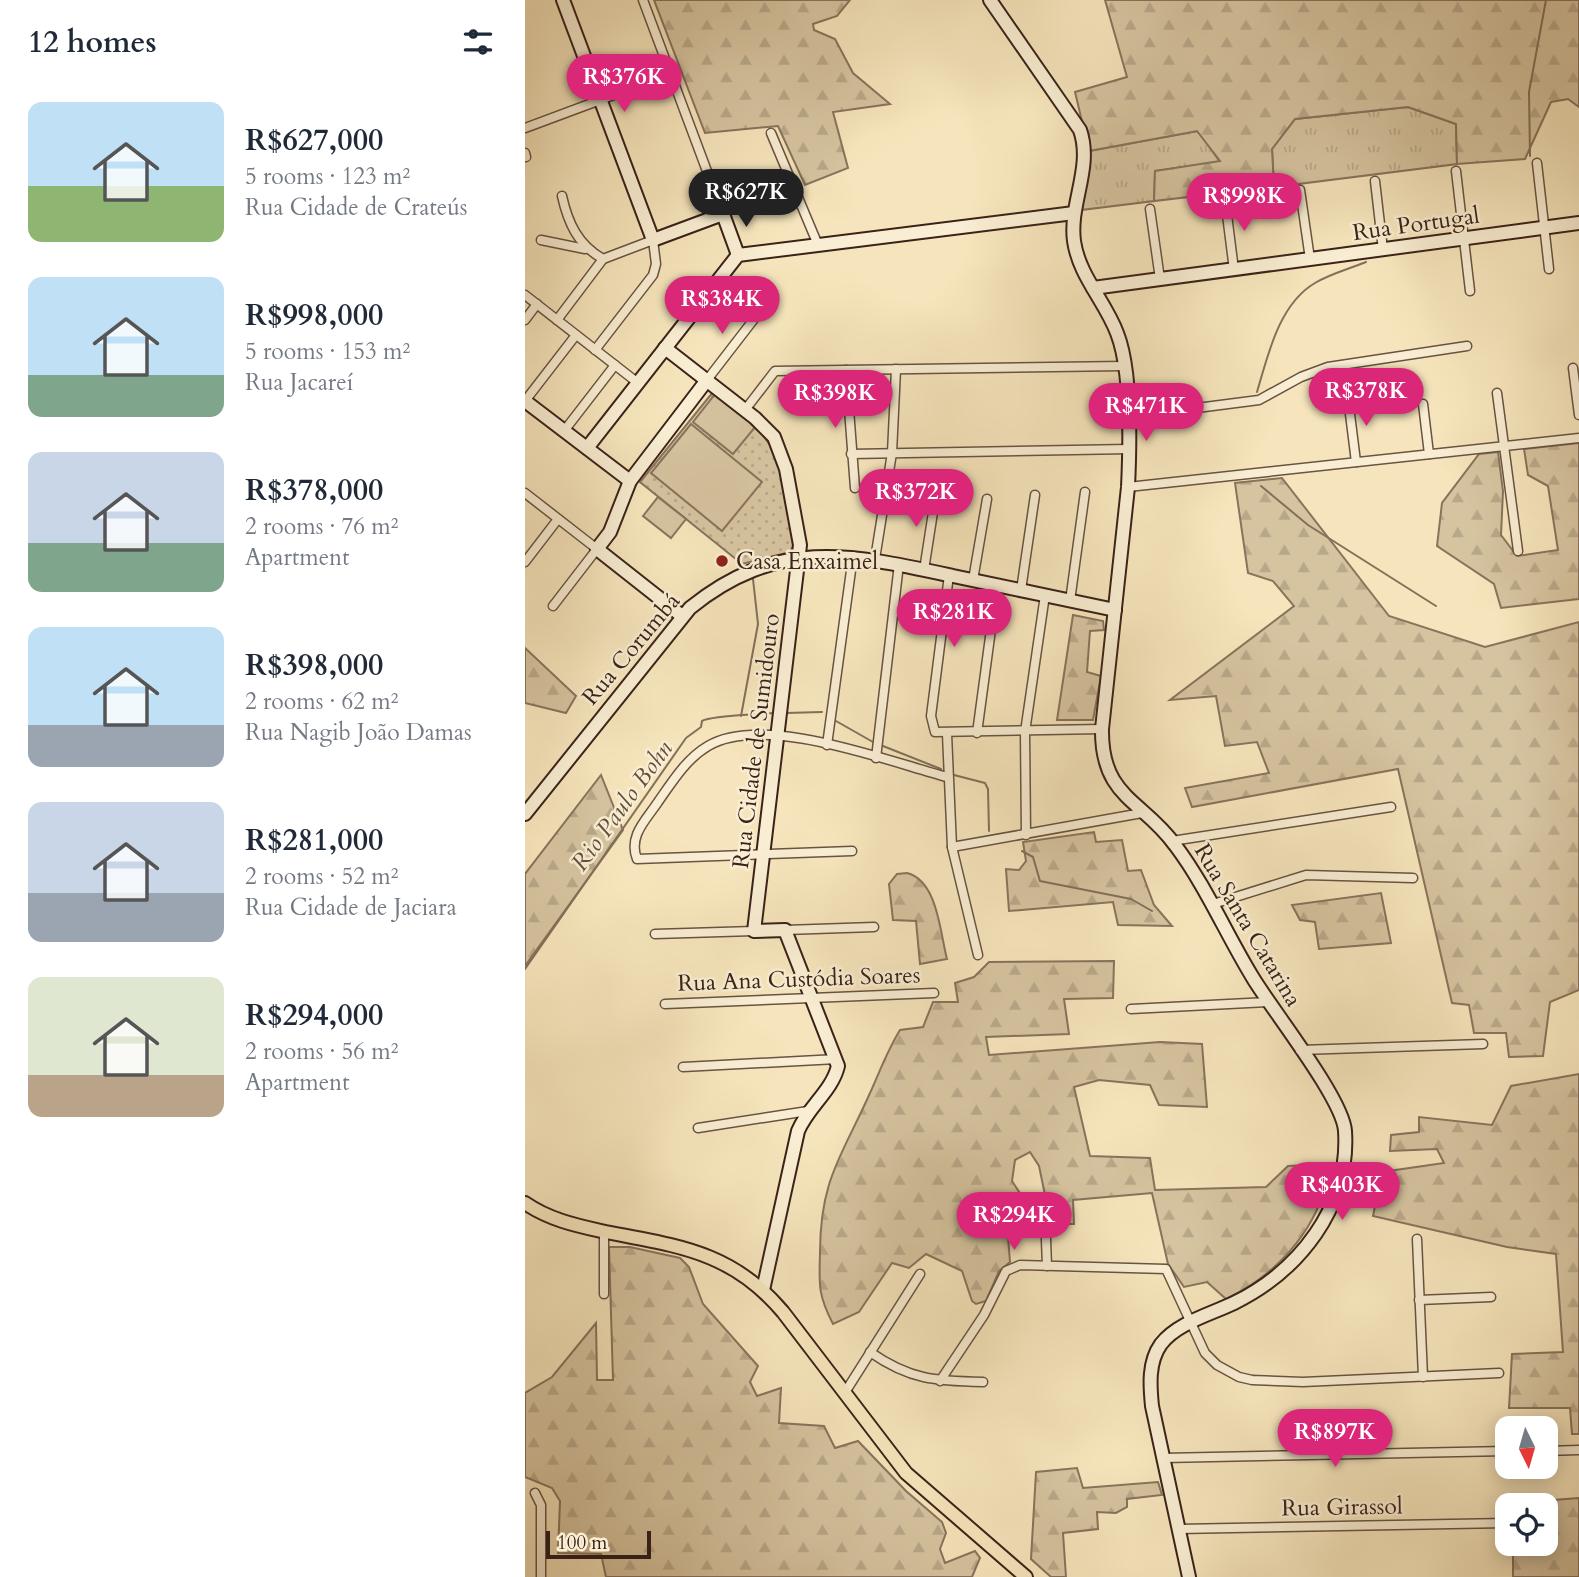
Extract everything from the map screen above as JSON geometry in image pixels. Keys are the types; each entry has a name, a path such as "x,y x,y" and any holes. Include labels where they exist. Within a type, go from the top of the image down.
{"main road":[{"path":"525,1203 553,1219 701,1252 740,1271 763,1290 906,1473 1025,1577"}],"street":[{"path":"563,0 653,240 656,257 649,281 595,349"},
{"path":"643,0 738,255"},
{"name":"Rua Santa Catarina","path":"990,0 1080,130 1085,156 1074,213 1077,255 1117,334 1124,366 1129,449 1128,487 1102,729 1104,756 1113,779 1142,813 1172,841 1213,904 1268,1002 1335,1101 1345,1127 1344,1158 1330,1209 1303,1253 1252,1294 1190,1324 1162,1343 1152,1368 1152,1406 1189,1577"},
{"path":"526,125 670,74"},
{"path":"771,133 818,245"},
{"path":"1537,163 1549,269"},
{"path":"1456,171 1469,290"},
{"path":"1375,181 1383,250"},
{"path":"1300,190 1310,260"},
{"path":"562,196 569,220 585,249"},
{"path":"1225,199 1234,270"},
{"path":"1150,209 1160,279"},
{"path":"587,447 738,255 1074,213"},
{"path":"557,320 603,259 723,214"},
{"name":"Rua Portugal","path":"1093,288 1579,223"},
{"path":"541,240 585,249 603,259"},
{"path":"525,295 638,383"},
{"path":"525,320 537,304"},
{"path":"552,606 610,532 630,481 761,310"},
{"path":"576,335 525,401 630,481"},
{"path":"1127,417 1259,400 1301,377 1328,367 1467,346"},
{"name":"Rua Cidade de Sumidouro","path":"665,348 745,410 774,437 782,455 801,556 754,931"},
{"path":"564,431 615,365"},
{"path":"745,410 775,371 1124,366"},
{"path":"1573,368 1579,415"},
{"path":"875,559 892,453 896,369"},
{"path":"846,370 855,488"},
{"path":"1497,393 1518,551"},
{"path":"1348,398 1356,462"},
{"path":"1423,404 1429,454"},
{"path":"1128,487 1579,438"},
{"path":"851,454 1129,449"},
{"path":"1070,601 1085,492"},
{"path":"525,493 683,616"},
{"path":"924,570 936,493"},
{"path":"1021,590 1035,495"},
{"path":"973,580 987,499"},
{"path":"525,562 558,519"},
{"name":"Rua Corumbá","path":"525,814 683,616 706,595 743,572 801,556 853,556 1115,610"},
{"path":"827,745 853,556"},
{"path":"876,758 899,564"},
{"path":"949,575 931,716 935,733 1102,729"},
{"path":"977,733 996,585"},
{"path":"1026,835 1025,732 1045,595"},
{"path":"852,851 637,859 633,845 638,830 694,756 710,745 730,738 778,734 947,777"},
{"path":"947,734 952,847 978,955"},
{"path":"1172,841 1391,807"},
{"path":"952,847 1142,813"},
{"path":"1213,904 1306,875 1413,878"},
{"path":"655,934 874,927"},
{"path":"763,1290 798,1131 808,1111 834,1079 837,1059 785,930"},
{"name":"Rua Ana Custódia Soares","path":"665,1004 934,993"},
{"path":"1131,1009 1268,1002"},
{"path":"1300,1050 1483,1044"},
{"path":"683,1068 837,1059"},
{"path":"698,1128 808,1111"},
{"path":"1045,1214 1047,1266"},
{"path":"604,1231 604,1294"},
{"path":"1417,1239 1423,1377"},
{"path":"940,1381 984,1315 1008,1269 1047,1266 1166,1269 1205,1353 1217,1365 1252,1380 1303,1382 1499,1373"},
{"path":"843,1395 920,1274"},
{"path":"1419,1300 1491,1297"},
{"path":"870,1352 903,1372 940,1381 983,1382"},
{"path":"1558,1451 1579,1450"},
{"path":"1163,1458 1495,1451"},
{"path":"535,1493 541,1505 541,1577"},
{"name":"Rua Girassol","path":"1178,1529 1495,1523"}],"green space":[{"path":"654,0 850,0 837,16 813,24 814,30 835,39 853,73 890,104 833,112 848,168 805,185 778,126 705,133"},
{"path":"1105,0 1579,0 1579,107 1568,99 1551,102 1525,159 1457,164 1456,124 1408,107 1295,119 1272,149 1274,187 1154,201 1155,171 1220,161 1197,131 1089,151 1075,92 1127,77"},
{"path":"1408,107 1456,124 1457,164 1274,187 1272,149 1295,119"},
{"path":"1198,131 1220,162 1155,171 1154,201 1081,210 1089,151"},
{"path":"713,392 756,426 778,456 794,544 790,552 742,564 640,482"},
{"path":"716,393 756,426 733,454 693,422"},
{"path":"691,424 762,482 722,531 651,473"},
{"path":"1579,443 1579,599 1501,608 1494,584 1437,546 1442,503 1479,454 1498,452 1503,491 1501,535 1517,556 1558,550 1548,486 1528,475 1524,449"},
{"path":"1282,478 1389,616 1485,647 1579,622 1579,990 1550,1002 1543,1056 1509,1057 1506,1033 1474,1033 1469,1005 1452,1003 1398,769 1192,807 1185,788 1269,773 1257,742 1225,746 1216,696 1170,700 1294,606 1273,581 1248,573 1235,483"},
{"path":"658,497 686,519 671,538 643,516"},
{"path":"1073,615 1103,621 1104,630 1090,631 1087,672 1101,676 1093,720 1057,720"},
{"path":"525,648 576,696 566,713 525,703"},
{"path":"601,775 623,830 525,966 525,874"},
{"path":"1094,832 1096,842 1122,840 1128,871 1141,870 1154,905 1172,926 1118,925 1113,902 1009,911 1006,869 1019,870 1026,861 1023,842"},
{"path":"907,873 925,886 931,897 947,959 920,964 916,921 893,920 889,884 897,874"},
{"path":"1381,893 1391,943 1319,949 1315,922 1300,920 1292,905"},
{"path":"1114,961 1113,998 1064,999 1069,1034 986,1037 989,1055 1160,1042 1202,1044 1207,1107 1159,1105 1150,1085 1099,1080 1074,1087 1090,1156 1150,1158 1155,1190 1266,1187 1288,1166 1309,1165 1326,1183 1312,1220 1289,1252 1260,1279 1226,1299 1207,1282 1184,1287 1168,1264 1152,1193 1073,1200 1074,1224 1051,1224 1039,1166 1030,1152 1015,1160 1012,1181 1025,1201 1006,1211 1010,1262 999,1271 986,1301 976,1304 972,1301 962,1271 926,1254 909,1268 892,1263 859,1312 833,1324 822,1297 820,1282 821,1227 828,1186 887,1053 900,1030 923,1027 933,1002 958,1002 955,983 974,977 989,962"},
{"path":"1579,1074 1579,1434 1572,1434 1570,1408 1509,1408 1512,1354 1563,1352 1556,1254 1507,1247 1373,1216 1382,1172 1444,1163 1437,1149 1390,1151 1391,1135 1419,1132 1419,1117 1492,1125 1511,1086"},
{"path":"609,1247 630,1247 680,1258 689,1267 703,1304 758,1366 750,1382 757,1396 781,1388 779,1423 824,1426 835,1448 858,1441 906,1491 942,1522 946,1533 940,1549 945,1563 975,1551 980,1558 972,1577 606,1577 601,1554 558,1553 560,1501 552,1488 525,1477 525,1393 552,1377 596,1323 597,1380 613,1380"},
{"path":"1077,1468 1083,1488 1158,1482 1162,1495 1127,1499 1127,1507 1116,1513 1097,1512 1098,1529 1063,1533 1066,1577 1051,1577 1031,1559 1036,1472"},
{"path":"1579,1498 1579,1577 1513,1577 1513,1556 1558,1556 1558,1500"}],"waterway":[{"path":"1530,156 1529,92 1546,0"},
{"path":"1257,392 1277,332 1292,304 1315,283 1366,262"},
{"path":"1261,486 1308,525 1436,606"},
{"path":"741,716 758,624 753,579"},
{"name":"Rio Paulo Bohn","path":"786,713 822,712"},
{"name":"Rio Paulo Bohn","path":"525,969 686,738 701,727 702,721 725,716 773,713"},
{"name":"Rio Paulo Bohn","path":"836,721 873,742"},
{"name":"Rio Paulo Bohn","path":"883,746 941,769"},
{"name":"Rio Paulo Bohn","path":"954,775 985,783 988,789 989,831"},
{"name":"Rio Paulo Bohn","path":"1022,851 1033,857 1040,881 1131,899 1152,911"}],"place":[{"name":"Casa Enxaimel","path":"722,561"}]}
